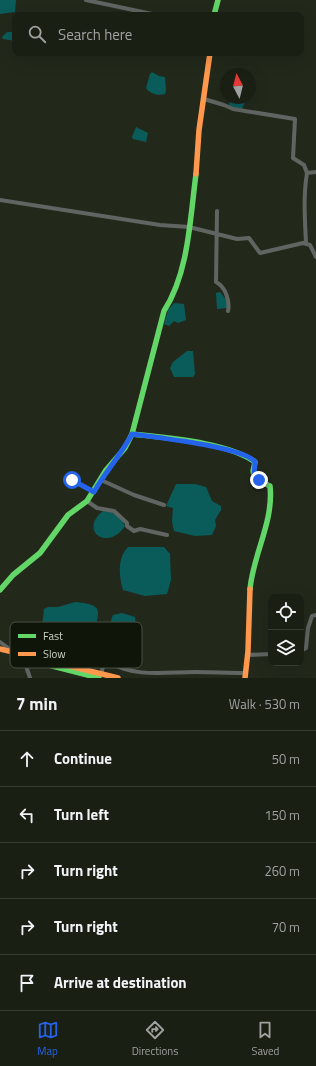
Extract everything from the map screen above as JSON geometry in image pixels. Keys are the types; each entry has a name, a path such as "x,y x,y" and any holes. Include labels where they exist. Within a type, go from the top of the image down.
{"main road":[{"path":"215,12 218,0"},
{"path":"0,590 13,575 40,553 68,515 87,501 125,448 132,434 164,311 171,300 182,266 189,227 198,155 199,130 210,56"},
{"path":"132,434 206,444 249,458 255,462 253,471 255,479 270,486 267,516 262,539 254,561 249,592 245,676"},
{"path":"0,649 10,652"},
{"path":"0,653 10,654"},
{"path":"66,668 99,677 118,678"}],"street":[{"path":"86,0 143,12"},
{"path":"204,99 233,109 295,119 293,158 304,165 307,173 304,204 306,244"},
{"path":"307,173 316,172"},
{"path":"0,200 189,227 237,239 249,238 260,253 306,244 310,245 316,257"},
{"path":"217,211 216,282 227,296 229,305 228,311"},
{"path":"72,480 94,492"},
{"path":"101,480 134,495 164,505"},
{"path":"87,501 97,508 114,511 128,523 127,526 134,530 140,529 167,535"},
{"path":"304,649 306,648 310,620 312,616 316,615"},
{"path":"0,642 10,650"},
{"path":"247,655 268,654"},
{"path":"26,668 30,678"},
{"path":"118,668 156,675 185,672 245,676"}],"water":[{"path":"0,0 16,0 15,12 0,14"},
{"path":"7,32 12,32 12,40 3,39 2,37"},
{"path":"152,72 159,76 165,77 165,94 154,94 146,88"},
{"path":"229,104 244,104 242,109 230,107"},
{"path":"136,127 148,133 146,142 133,139 132,137"},
{"path":"220,292 227,301 227,308 217,309 216,293"},
{"path":"174,303 184,304 186,320 178,323 174,321 169,326 164,324 168,310"},
{"path":"187,351 193,351 195,374 193,377 174,377 170,368 173,362"},
{"path":"176,484 195,484 206,487 212,501 221,506 221,510 215,520 216,526 212,535 195,536 174,531 172,522 173,508 166,506"},
{"path":"103,511 110,512 121,519 125,526 118,534 104,538 98,536 94,531 96,518"},
{"path":"128,547 164,547 170,554 171,580 167,594 145,596 123,590 120,568 124,551"},
{"path":"75,602 93,605 98,612 97,622 42,622 44,609 48,607 58,607"},
{"path":"122,613 135,617 135,622 112,622 113,615"}],"traffic: fast":[{"path":"215,12 218,0"},
{"path":"0,590 13,575 40,553 68,515 87,501 106,470 125,448 132,434 164,311 179,279 184,262 196,174"},
{"path":"132,434 178,439 213,445 243,455 255,462 253,471 255,479 270,486 270,499 269,512 255,563 250,589"},
{"path":"60,668 99,678"}],"traffic: slow":[{"path":"196,174 199,130 210,56"},
{"path":"245,678 248,651 250,589"},
{"path":"0,649 10,651"},
{"path":"77,668 118,678"}],"route":[{"path":"72,480 94,492 106,470 125,448 132,434 206,444 249,458 255,462 253,471 254,477 255,479 259,480"}]}
